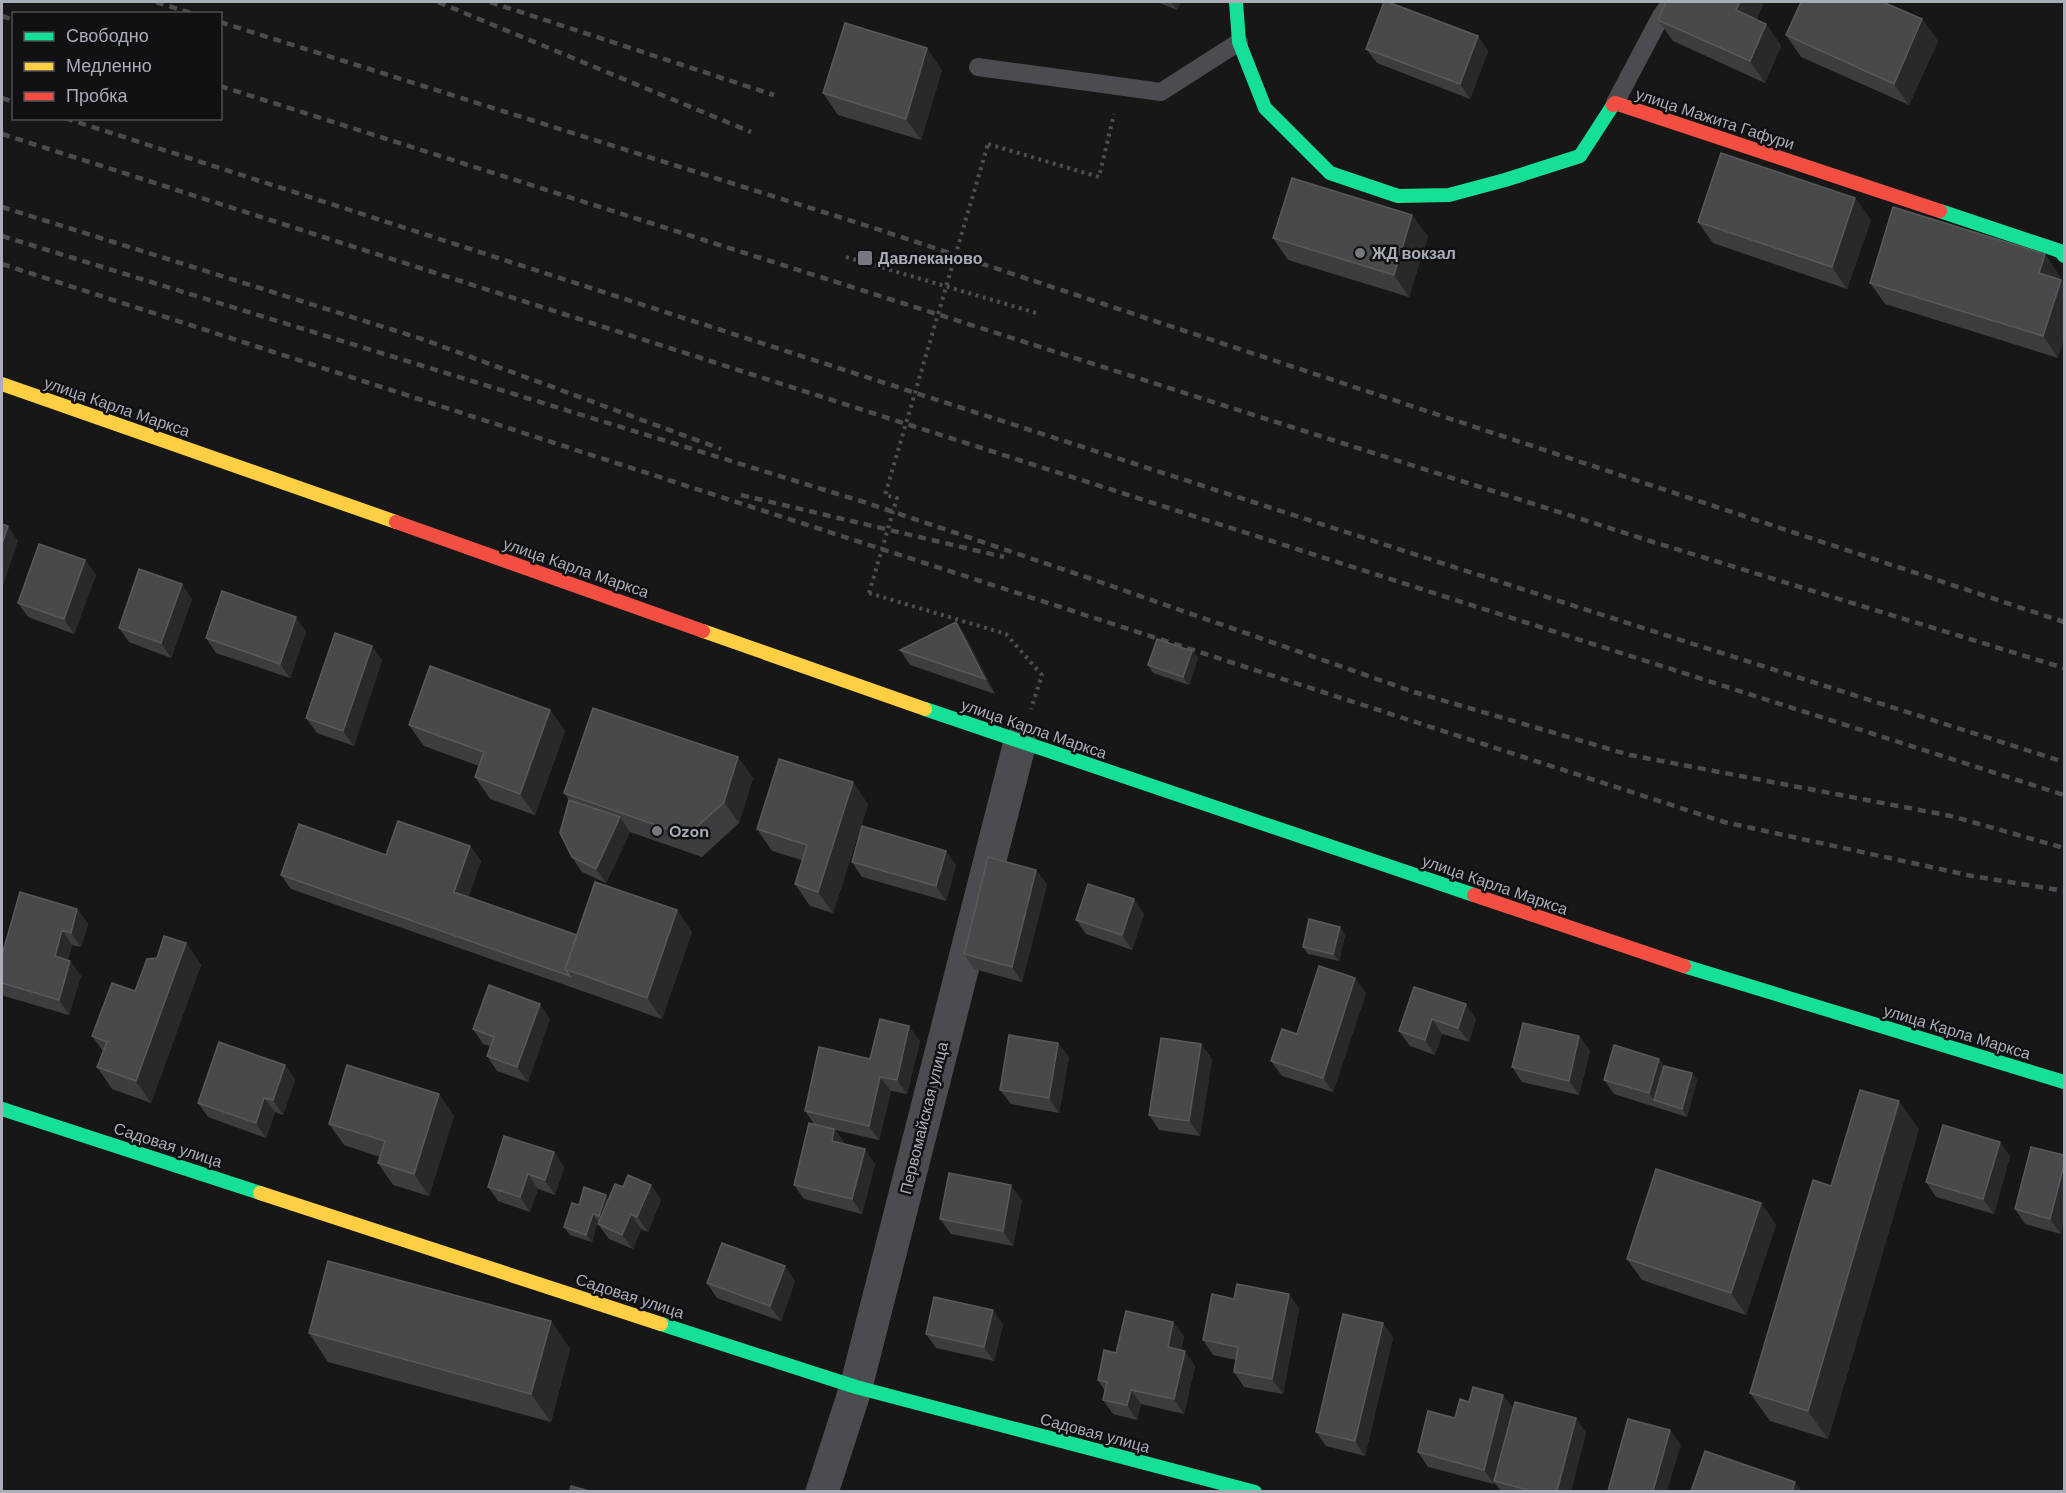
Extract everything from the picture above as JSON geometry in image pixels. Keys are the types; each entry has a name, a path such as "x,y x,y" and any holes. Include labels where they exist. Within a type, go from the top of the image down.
{"street":[{"name":"улица Мажита Гафури","path":"1236,2 1239,42 1264,108 1330,173 1398,196 1449,195 1580,156 1615,103 2060,251 2064,256"},
{"name":"улица Карла Маркса","path":"2,384 1020,742 1683,966 2064,1082"},
{"name":"Первомайская улица","path":"822,1491 856,1387 1020,742"},
{"name":"Садовая улица","path":"2,1109 856,1387 1255,1491"}],"lane":[{"path":"1615,103 1661,16 1671,2"},
{"path":"978,67 1161,92 1239,42"}],"path":[{"path":"1020,742 1042,675 1006,634 869,593 897,498 885,495 988,144 1100,177 1120,87"},
{"path":"846,257 1040,314"}],"building":[{"path":"1384,2 1478,36 1460,84 1366,49"},
{"path":"1666,2 1740,2 1736,10 1766,24 1750,61 1658,20"},
{"path":"1801,2 1883,2 1922,19 1894,84 1786,35"},
{"path":"845,23 927,48 906,119 823,93"},
{"path":"1721,153 1855,198 1832,267 1698,222"},
{"path":"1292,178 1412,215 1394,275 1273,238"},
{"path":"1893,207 2045,254 2039,273 2061,280 2043,336 1870,283"},
{"path":"2,524 8,526 2,544"},
{"path":"39,544 85,560 64,619 18,603"},
{"path":"139,569 182,584 161,643 119,628"},
{"path":"222,591 296,617 280,664 206,638"},
{"path":"956,622 985,679 900,650"},
{"path":"335,633 372,646 343,731 306,718"},
{"path":"1157,639 1192,651 1183,677 1148,665"},
{"path":"430,666 550,710 520,794 475,777 484,752 409,725"},
{"path":"593,708 738,757 724,802 687,836 564,793"},
{"path":"779,759 853,782 818,892 795,884 807,845 757,829"},
{"path":"569,800 620,817 596,869 572,857 560,833"},
{"path":"398,821 470,846 454,892 577,935 565,969 570,976 281,875 299,824 386,855"},
{"path":"862,826 946,851 936,886 852,862"},
{"path":"988,857 1036,870 1012,967 964,954"},
{"path":"595,882 677,910 647,998 565,969"},
{"path":"1088,884 1134,899 1122,935 1076,920"},
{"path":"20,892 77,909 71,933 62,930 55,956 70,961 59,1000 2,983 2,955"},
{"path":"1309,919 1340,927 1333,954 1303,947"},
{"path":"164,936 186,943 136,1081 97,1067 107,1042 92,1036 112,983 135,991 147,959 157,958"},
{"path":"1319,966 1355,978 1323,1078 1271,1061 1282,1029 1297,1034"},
{"path":"489,985 540,1004 517,1067 487,1056 494,1037 473,1029"},
{"path":"1414,987 1466,1004 1458,1028 1432,1019 1425,1040 1399,1031"},
{"path":"880,1019 909,1026 897,1080 880,1077 869,1126 805,1111 819,1047 870,1059"},
{"path":"1523,1023 1579,1036 1569,1081 1512,1067"},
{"path":"1009,1035 1058,1043 1049,1098 1000,1090"},
{"path":"1161,1038 1201,1044 1189,1121 1149,1115"},
{"path":"219,1042 285,1065 273,1100 264,1098 256,1123 198,1103"},
{"path":"1614,1045 1659,1059 1649,1093 1604,1080"},
{"path":"347,1065 439,1094 414,1174 378,1163 385,1141 329,1124"},
{"path":"1664,1066 1692,1073 1682,1109 1654,1100"},
{"path":"1860,1090 1899,1101 1808,1411 1750,1393 1813,1180 1831,1186"},
{"path":"809,1123 834,1129 832,1141 865,1149 852,1199 794,1185"},
{"path":"1943,1125 2000,1142 1983,1199 1926,1182"},
{"path":"504,1136 554,1152 545,1180 528,1174 520,1197 488,1187"},
{"path":"2031,1147 2064,1155 2064,1165 2050,1219 2015,1209"},
{"path":"1656,1169 1761,1203 1731,1293 1627,1259"},
{"path":"949,1173 1011,1185 1003,1231 940,1219"},
{"path":"628,1175 651,1185 637,1217 631,1214 622,1235 598,1224 615,1184 623,1187"},
{"path":"584,1187 606,1195 599,1216 593,1214 586,1235 564,1227 572,1203 579,1205"},
{"path":"722,1243 785,1266 770,1306 707,1283"},
{"path":"328,1261 551,1321 531,1394 309,1333"},
{"path":"1237,1284 1289,1294 1272,1379 1234,1372 1238,1347 1203,1340 1212,1294 1234,1299"},
{"path":"934,1297 993,1310 984,1347 926,1334"},
{"path":"1126,1311 1173,1322 1168,1347 1185,1351 1174,1399 1131,1390 1127,1405 1103,1400 1107,1382 1098,1380 1104,1350 1116,1353"},
{"path":"1343,1314 1383,1323 1355,1441 1316,1432"},
{"path":"1473,1387 1503,1395 1484,1470 1418,1452 1428,1411 1455,1418 1460,1399 1469,1402"},
{"path":"1515,1402 1576,1418 1557,1491 1532,1491 1494,1481"},
{"path":"1628,1419 1670,1430 1653,1491 1608,1491"},
{"path":"1705,1451 1795,1482 1792,1491 1691,1491"},
{"path":"571,1486 589,1491 570,1491"}],"railway":[{"path":"156,2 188,12"},
{"path":"438,2 751,132"},
{"path":"490,2 774,95"},
{"path":"2,16 12,19"},
{"path":"222,23 874,228 2064,622"},
{"path":"222,87 1650,541 2064,668"},
{"path":"2,98 12,101"},
{"path":"71,120 2064,762"},
{"path":"2,134 2064,795"},
{"path":"2,207 422,339 721,449"},
{"path":"2,236 867,503 1414,692 1630,755 1951,816 2064,848"},
{"path":"2,264 1724,822 1972,876 2064,891"},
{"path":"741,495 1004,557"}],"traffic: fast":[{"path":"1236,2 1239,42 1265,108 1330,173 1398,196 1449,195 1580,156 1613,105"},
{"path":"1940,211 2060,251 2064,256"},
{"path":"925,709 1474,895"},
{"path":"1684,966 2064,1082"},
{"path":"2,1109 260,1193"},
{"path":"661,1324 856,1387 1255,1492"}],"traffic: slow":[{"path":"2,384 396,522"},
{"path":"703,631 925,709"},
{"path":"260,1193 661,1324"}],"traffic: jam":[{"path":"1613,105 1615,103 1940,211"},
{"path":"396,522 703,631"},
{"path":"1474,895 1684,966"}],"place":[{"name":"ЖД вокзал","path":"1360,253"},
{"name":"Давлеканово","path":"865,258"},
{"name":"Ozon","path":"657,831"}]}
